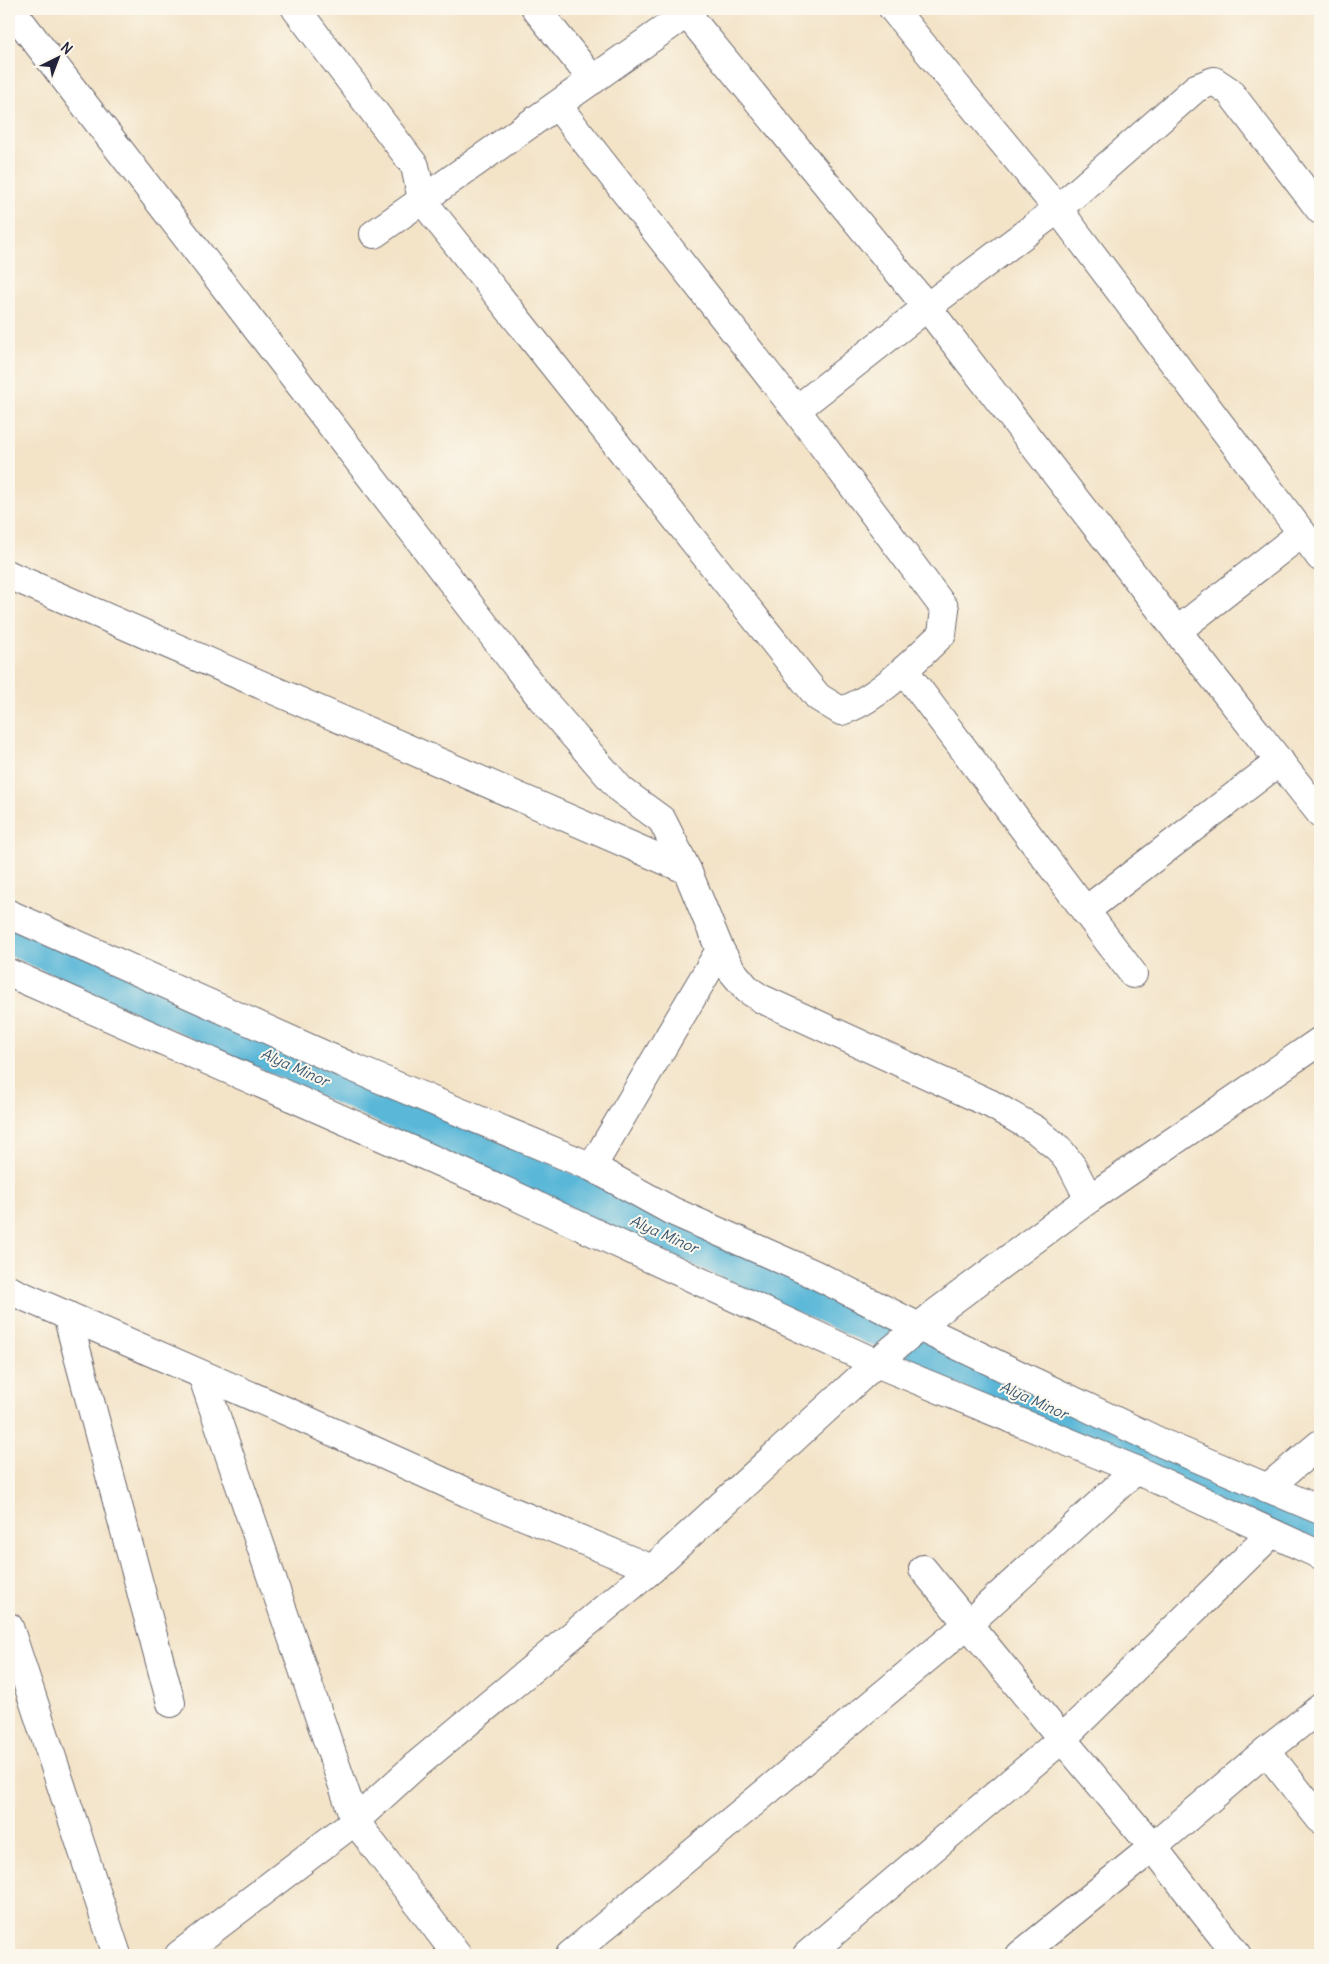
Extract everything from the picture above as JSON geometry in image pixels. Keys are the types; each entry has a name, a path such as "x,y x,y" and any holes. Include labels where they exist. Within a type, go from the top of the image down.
{"street":[{"path":"11,9 542,698 622,790 662,820 687,870 720,950 732,971 748,990 762,999 991,1104 1036,1130 1059,1149 1072,1166 1089,1199"},
{"path":"296,9 415,166 422,200 818,697 842,712 856,707 904,670 942,634 945,609 796,410 557,105"},
{"path":"536,9 593,80"},
{"path":"893,9 1058,209 1320,557"},
{"path":"374,234 690,11 927,307 1320,813"},
{"path":"796,410 927,307 1058,209 1196,88 1214,81 1229,91 1320,210"},
{"path":"1177,631 1302,533"},
{"path":"9,575 687,870"},
{"path":"904,670 1133,974"},
{"path":"1085,911 1280,761"},
{"path":"9,914 348,1066 592,1167 672,1211 814,1274 919,1327 1164,1444 1320,1510"},
{"path":"592,1167 720,950"},
{"path":"9,973 496,1187 876,1363 1136,1470 1320,1555"},
{"path":"179,1955 355,1821 414,1767 652,1569 876,1363 919,1327 1089,1199 1320,1041"},
{"path":"9,1290 468,1493 652,1569"},
{"path":"67,1315 171,1703"},
{"path":"202,1374 355,1821 457,1955"},
{"path":"1267,1488 1320,1444"},
{"path":"570,1955 968,1624 1136,1470"},
{"path":"808,1955 1062,1739 1272,1534"},
{"path":"923,1569 1153,1847 1237,1955"},
{"path":"9,1627 117,1955"},
{"path":"1020,1955 1320,1708"},
{"path":"1266,1751 1320,1819"}],"waterway":[{"name":"Alya Minor","path":"9,937 1320,1530"}]}
